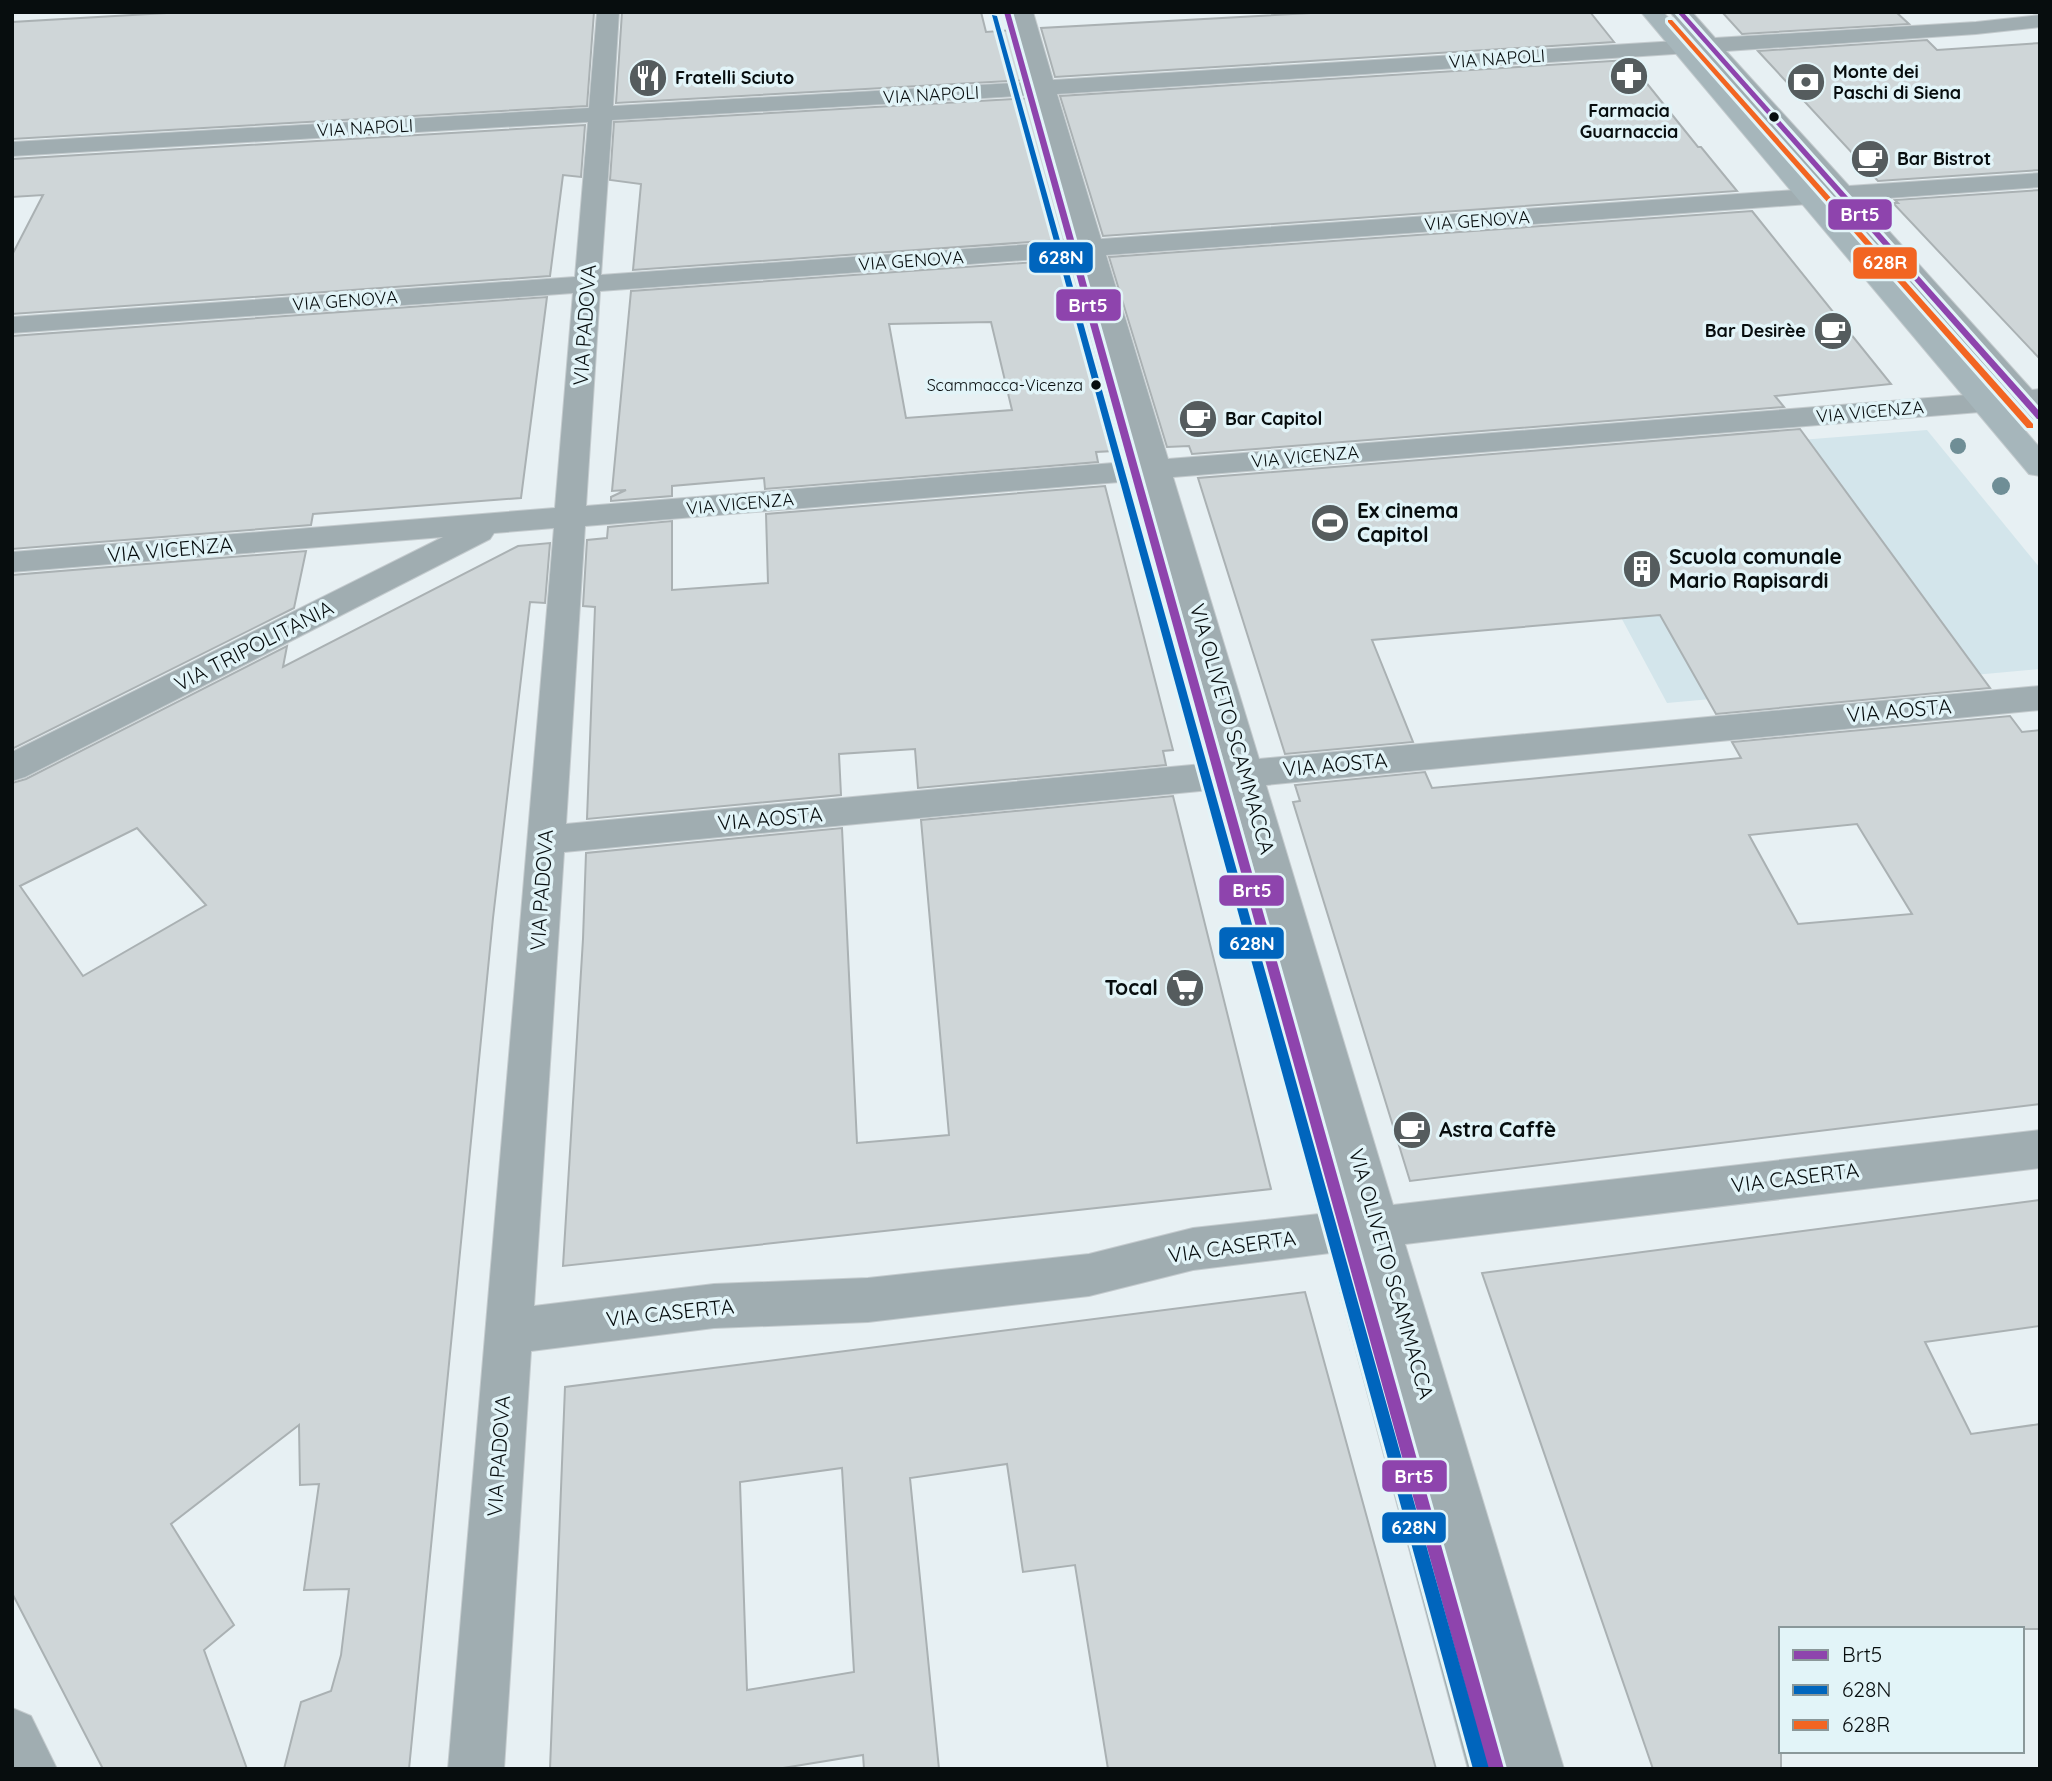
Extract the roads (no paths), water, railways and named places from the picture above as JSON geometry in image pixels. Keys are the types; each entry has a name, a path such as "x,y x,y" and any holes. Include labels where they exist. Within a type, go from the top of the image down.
{"main road":[{"path":"1651,12 2040,467"}],"street":[{"name":"VIA PADOVA","path":"476,1769 608,12"},
{"path":"1007,12 1036,88 1362,1230 1496,1769"},
{"path":"1022,12 1036,88"},
{"path":"1680,12 1842,195 2035,405"},
{"path":"1958,12 1976,28"},
{"name":"VIA NAPOLI","path":"12,149 1036,88 1976,28 2040,21"},
{"name":"VIA GENOVA","path":"12,325 2040,180"},
{"name":"VIA VICENZA","path":"12,562 1985,403 2035,405"},
{"name":"VIA TRIPOLITANIA","path":"12,768 495,524"},
{"name":"VIA AOSTA","path":"546,840 2040,698"},
{"name":"VIA CASERTA","path":"509,1332 714,1306 868,1300 1089,1275 1193,1249 2040,1149"},
{"name":"VIA OLIVETO SCAMMACCA","path":"1362,1230 1536,1769"},
{"path":"12,1735 29,1769"}],"place":[{"name":"Farmacia Guarnaccia","path":"1629,76"},
{"name":"Fratelli Sciuto","path":"648,78"},
{"name":"Monte dei Paschi di Siena","path":"1806,82"},
{"name":"Bar Bistrot","path":"1870,159"},
{"name":"Bar Desirèe","path":"1833,331"},
{"name":"Scammacca-Vicenza","path":"1096,385"},
{"name":"Bar Capitol","path":"1198,419"},
{"name":"Ex cinema Capitol","path":"1330,523"},
{"name":"Scuola comunale Mario Rapisardi","path":"1642,569"},
{"name":"Tocal","path":"1185,988"},
{"name":"Astra Caffè","path":"1412,1130"}]}
